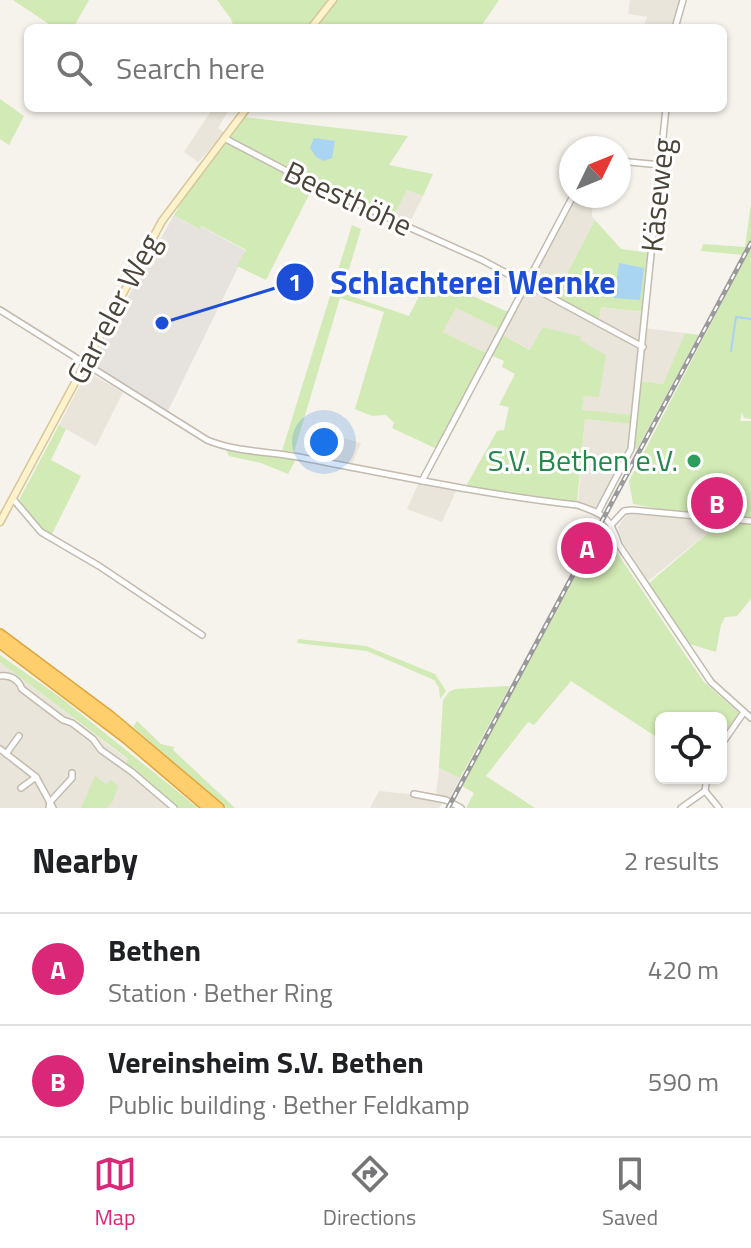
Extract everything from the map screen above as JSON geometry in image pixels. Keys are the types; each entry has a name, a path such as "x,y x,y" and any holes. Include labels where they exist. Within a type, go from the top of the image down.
{"highway":[{"path":"0,634 110,716 219,808"},
{"path":"0,643 127,739 208,808"}],"street":[{"path":"314,24 333,0"},
{"path":"676,24 683,0"},
{"name":"Garreler Weg","path":"0,522 162,221 244,112"},
{"name":"Käseweg","path":"598,512 631,449 666,112"},
{"name":"Beesthöhe","path":"224,138 308,182 482,260 643,347"},
{"path":"631,162 661,165"},
{"path":"422,481 567,208"},
{"path":"0,310 207,440 227,448 299,457 422,481 577,505 598,512 612,524 619,545 690,654 716,687 751,718"},
{"path":"13,499 41,532 99,566 202,635"},
{"path":"612,524 624,511 632,510 751,521"},
{"path":"0,676 12,677 20,683 22,689 93,739 101,750 174,808"},
{"path":"727,736 744,712"},
{"path":"6,754 19,736"},
{"path":"0,749 36,777 51,806 72,778 72,773"},
{"path":"21,788 36,777"},
{"path":"681,808 705,791 706,784"},
{"path":"705,791 719,808"},
{"path":"414,794 446,800 461,808"},
{"path":"442,808 446,800"}],"shaded area":[{"path":"630,0 681,0 674,24 644,24 647,17 628,14"},
{"path":"210,112 227,112 218,128 225,133 198,162 184,152"},
{"path":"407,190 423,196 408,226 392,219"},
{"path":"569,208 592,208 595,220 555,297 529,283"},
{"path":"174,215 246,251 168,411 91,363"},
{"path":"528,287 599,325 601,307 644,312 643,328 685,333 663,384 636,380 633,415 582,411 584,396 531,350 502,335"},
{"path":"456,308 501,330 488,354 443,332"},
{"path":"87,372 123,392 96,446 59,425"},
{"path":"585,419 632,424 628,448 596,508 578,503"},
{"path":"339,437 361,443 352,464 329,460"},
{"path":"419,482 457,489 442,522 407,509"},
{"path":"627,514 722,521 647,582 624,544 618,527"},
{"path":"0,662 128,760 127,766 178,808 0,808"},
{"path":"439,768 460,778 449,800 436,795"},
{"path":"379,791 443,801 439,808 370,808"}],"green space":[{"path":"13,0 89,0 75,24 49,24"},
{"path":"217,0 499,0 483,24 233,24"},
{"path":"0,99 24,116 9,145 0,139"},
{"path":"244,117 408,136 389,165 433,174 423,196 407,190 392,219 228,137"},
{"path":"227,142 313,187 266,280 237,266 246,250 174,215 192,185"},
{"path":"751,203 751,240 744,255 701,251 703,244 745,247"},
{"path":"595,220 621,249 651,253 644,312 601,307 599,321 555,297"},
{"path":"352,225 361,229 342,293 409,316 429,276 510,313 501,330 456,308 443,332 488,354 437,449 392,428 394,423 386,415 372,416 355,409 384,312 340,298 294,452 282,451"},
{"path":"751,247 751,419 744,418 742,412 740,421 751,421 751,518 671,511 633,504 629,481"},
{"path":"543,327 581,337 580,340 606,355 599,397 584,396 582,410 633,415 632,424 585,419 577,503 466,486 497,431 504,430 509,407 499,405 515,374 502,367 504,361 491,355 502,335 530,350"},
{"path":"685,333 699,335 637,449 633,448 641,381 663,384"},
{"path":"59,425 66,429 51,460 81,476 51,536 42,530 19,500"},
{"path":"226,450 296,459 288,474 261,463 229,456"},
{"path":"606,520 611,525 616,551 686,656 704,682 739,713 727,730 727,712 655,712 655,736 571,681 534,725 528,722 486,776 535,808 466,808 474,793 462,786"},
{"path":"722,521 751,523 751,599 737,616 725,617 716,652 686,643 649,583"},
{"path":"298,639 366,646 435,674 446,691 440,699 434,680 367,651 297,643"},
{"path":"0,655 60,697 198,808 178,808 126,765 128,759 0,662"},
{"path":"510,686 460,778 439,768 443,700 449,692"},
{"path":"137,721 161,744 174,747 173,750 235,808 226,808 133,727"},
{"path":"95,776 106,784 111,780 118,786 113,801 106,808 81,808"}],"water":[{"path":"314,138 335,141 332,158 324,161 316,157 310,148"},
{"path":"619,263 644,268 640,300 614,298"}],"waterway":[{"path":"731,351 736,317 751,319"}],"railway":[{"path":"448,808 751,243"}],"place":[{"name":"Schlachterei Wernke","path":"162,323"},
{"name":"S.V. Bethen e.V.","path":"694,461"},
{"name":"Vereinsheim S.V. Bethen","path":"717,503"},
{"name":"Bethen","path":"587,548"}]}
